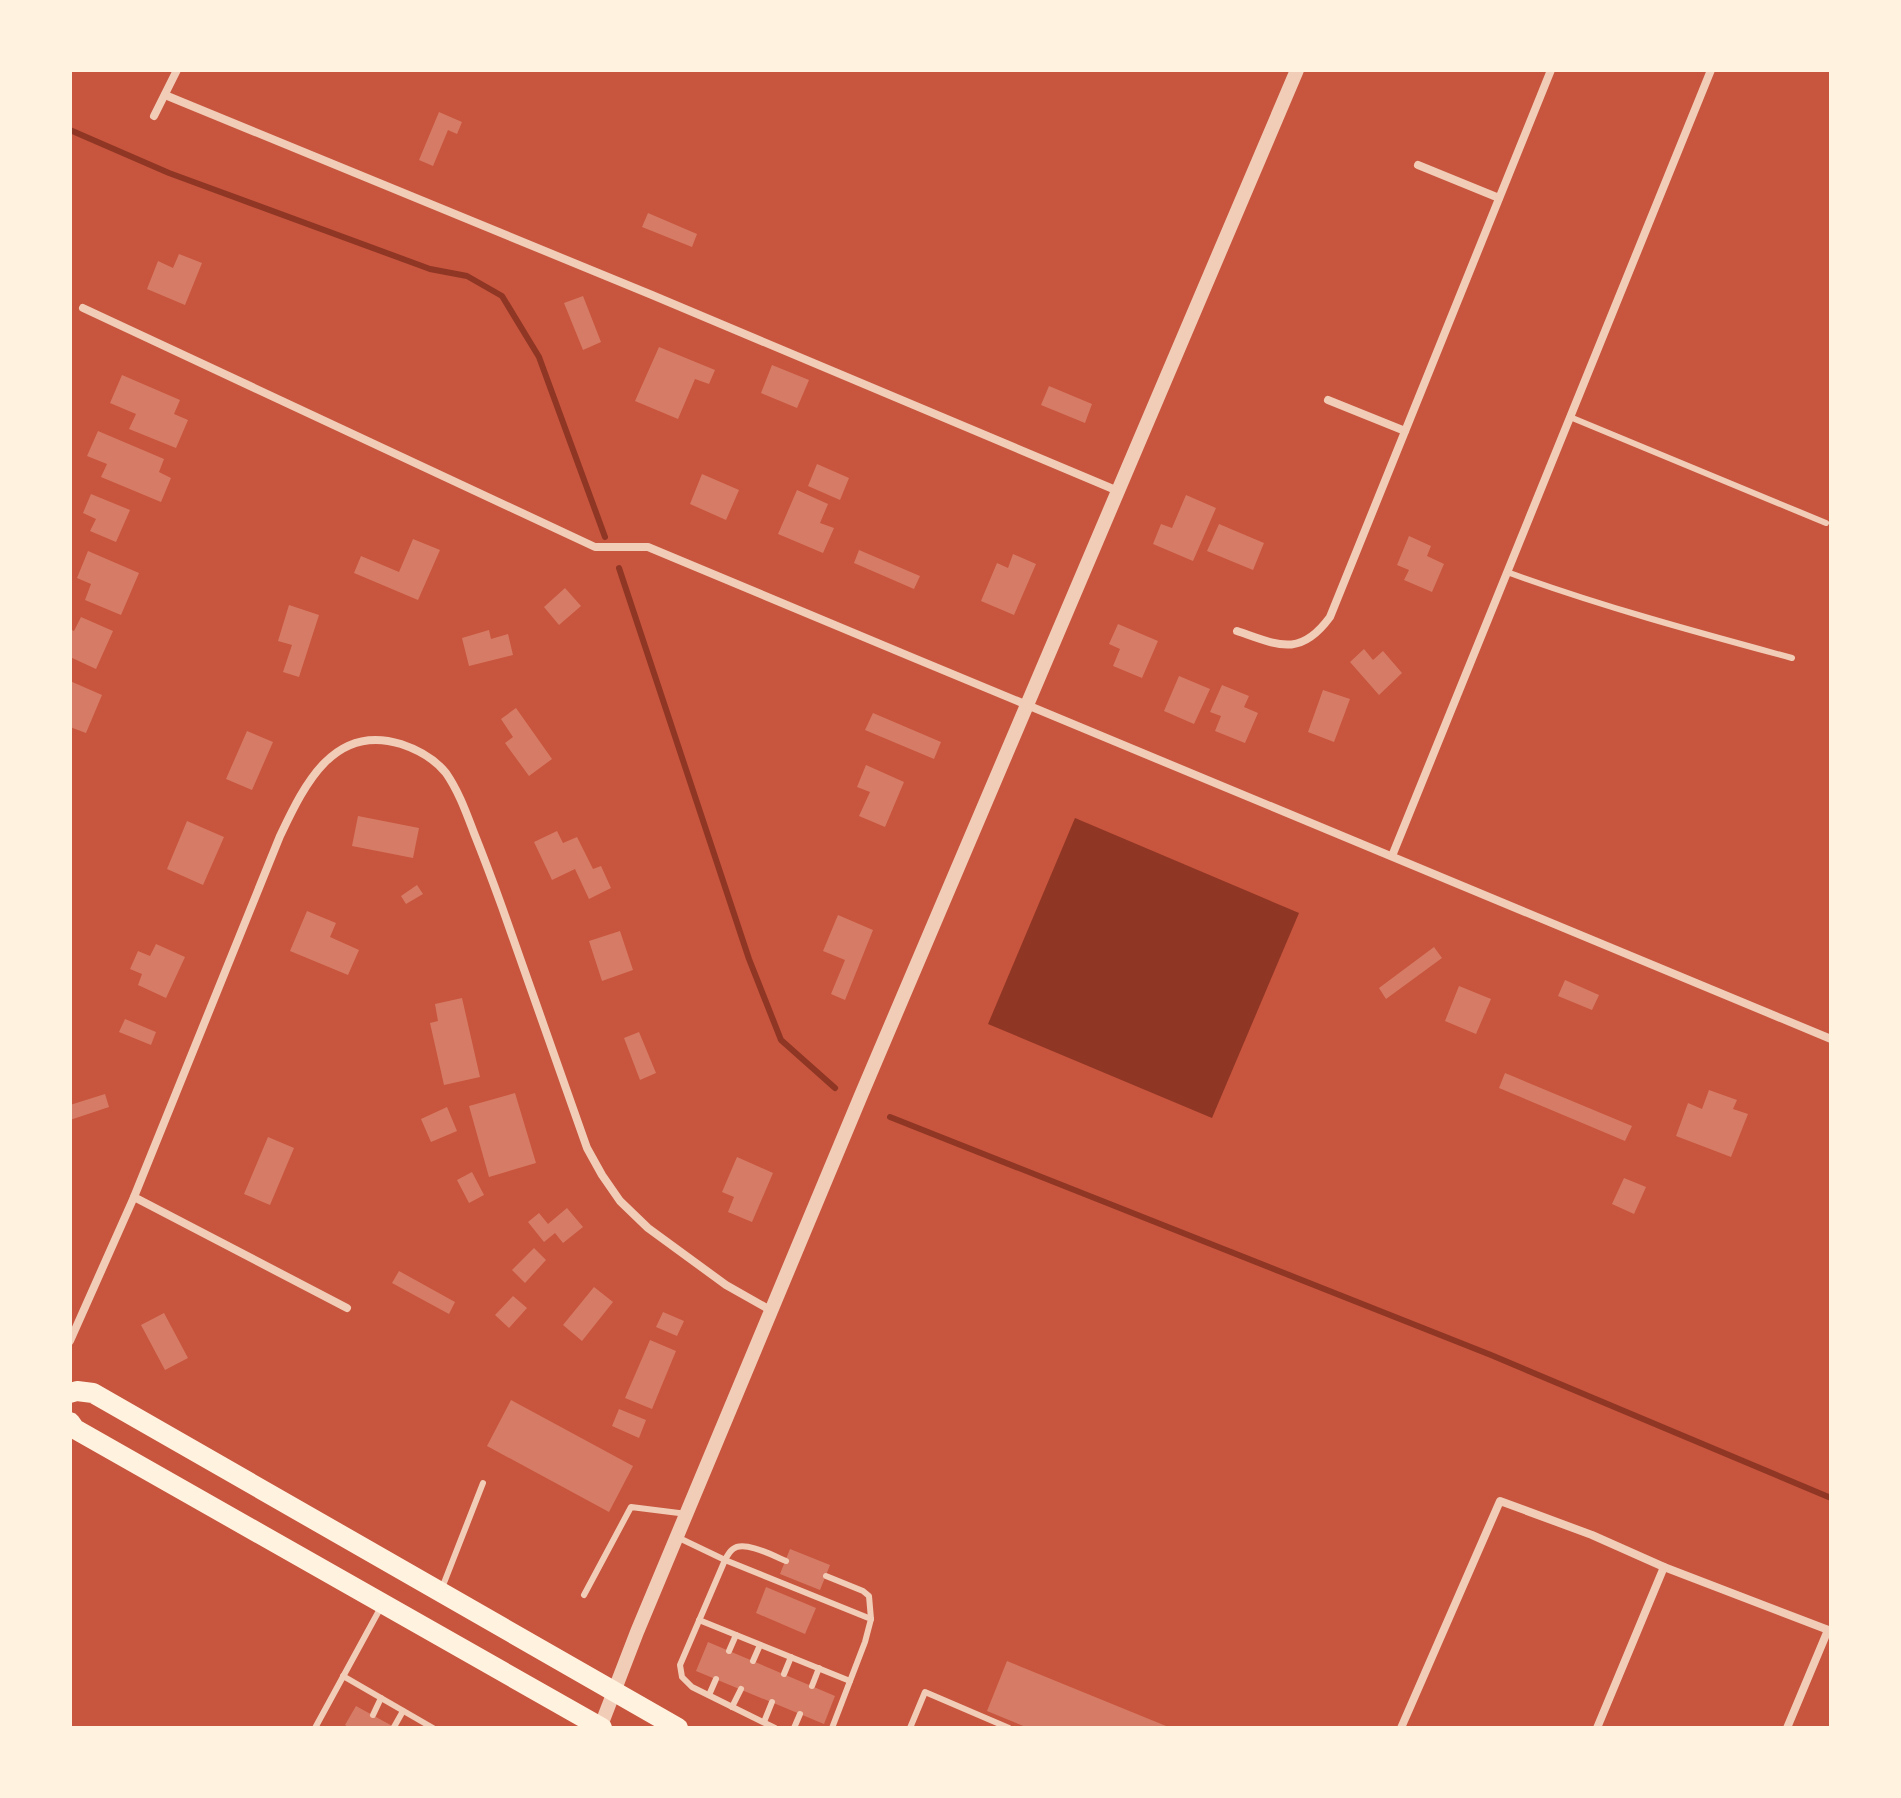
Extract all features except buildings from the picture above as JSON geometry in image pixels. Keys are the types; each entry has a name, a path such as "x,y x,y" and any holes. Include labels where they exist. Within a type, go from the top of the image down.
{"main road":[{"path":"70,1393 93,1393 678,1728"},
{"path":"70,1422 75,1429 601,1728"}],"street":[{"path":"154,116 177,70"},
{"path":"601,1728 862,1093 1297,70"},
{"path":"1237,631 1280,644 1307,641 1319,632 1330,617 1551,70"},
{"path":"1392,856 1711,70"},
{"path":"165,95 1118,491"},
{"path":"1418,165 1499,198"},
{"path":"83,308 595,547 648,547 1831,1039"},
{"path":"1328,400 1405,431"},
{"path":"70,1341 134,1197 299,795 321,765 339,749 365,741 388,740 432,758 459,794 587,1148 602,1175 620,1201 648,1228 726,1285 772,1311"},
{"path":"134,1197 347,1308"},
{"path":"1401,1728 1500,1501 1830,1631 1787,1728"},
{"path":"1597,1728 1664,1567"}],"lane":[{"path":"1570,417 1826,523"},
{"path":"1507,572 1697,632 1792,658"},
{"path":"440,1592 483,1483"},
{"path":"584,1595 631,1507 687,1514"},
{"path":"677,1537 725,1560 871,1619"},
{"path":"775,1728 692,1687 682,1677 680,1665 725,1560 734,1548 752,1548 786,1561"},
{"path":"826,1576 869,1596 871,1619 832,1728"},
{"path":"315,1728 383,1604"},
{"path":"699,1620 850,1681"},
{"path":"729,1651 736,1635"},
{"path":"753,1661 760,1645"},
{"path":"784,1674 791,1657"},
{"path":"812,1686 819,1668"},
{"path":"343,1676 403,1711 418,1724 433,1728"},
{"path":"709,1695 716,1679"},
{"path":"732,1707 741,1689"},
{"path":"910,1728 925,1692 1009,1728"},
{"path":"373,1715 381,1698"},
{"path":"764,1722 772,1702"},
{"path":"394,1727 403,1711"},
{"path":"794,1728 800,1714"}],"shaded area":[{"path":"1075,818 1299,913 1212,1118 988,1024"}],"waterway":[{"path":"70,130 169,173 430,269 467,276 502,296 539,357 605,537"},
{"path":"619,568 749,959 781,1040 835,1088"},
{"path":"890,1117 1491,1355 1831,1498"}]}
